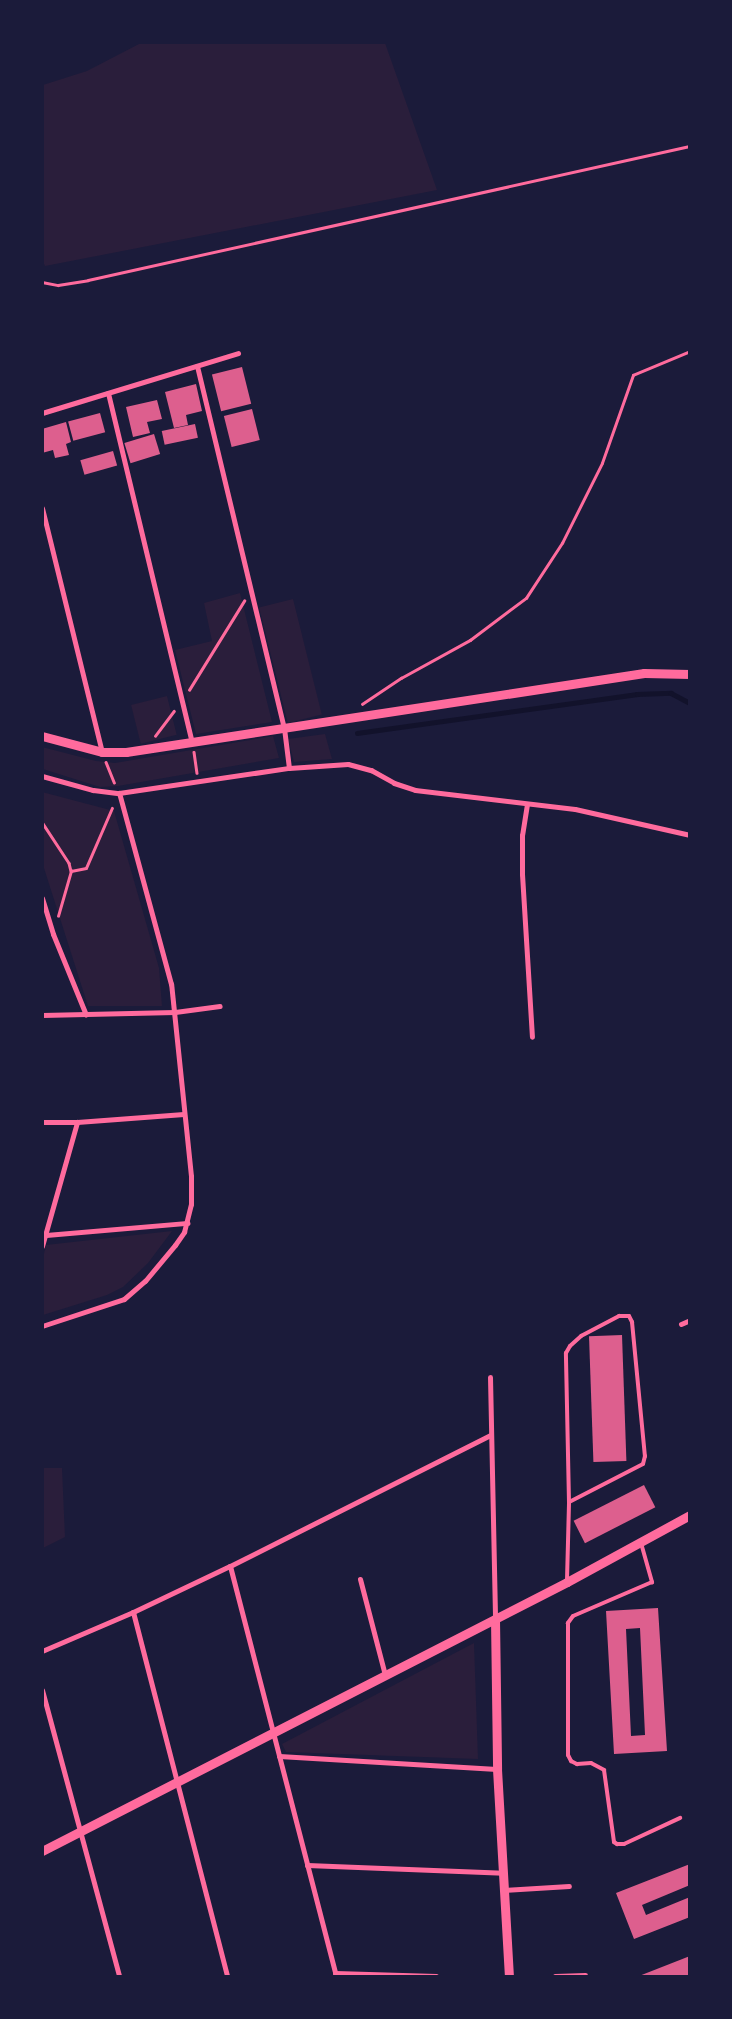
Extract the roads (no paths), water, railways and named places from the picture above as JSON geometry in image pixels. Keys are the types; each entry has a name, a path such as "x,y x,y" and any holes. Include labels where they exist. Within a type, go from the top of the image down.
{"street":[{"path":"42,413 238,353"},
{"path":"197,366 284,728 289,768"},
{"path":"108,393 192,743"},
{"path":"42,508 102,752"},
{"path":"42,736 102,752 145,750 644,672 690,674"},
{"path":"42,776 93,790 119,794 289,768 348,764 371,770 394,783 415,790 575,809 690,835"},
{"path":"42,1326 124,1299 145,1281 184,1232 191,1204 191,1176 175,1012 165,954 119,794"},
{"path":"527,804 522,835 522,874 532,1037"},
{"path":"42,898 52,934 86,1015"},
{"path":"42,1015 175,1012 220,1006"},
{"path":"42,1122 77,1122 184,1114"},
{"path":"42,1246 77,1122"},
{"path":"46,1235 187,1224"},
{"path":"681,1324 690,1320"},
{"path":"490,1377 497,1769 509,1976"},
{"path":"42,1651 133,1612 230,1566 492,1435"},
{"path":"42,1852 567,1582 690,1515"},
{"path":"230,1566 336,1975 436,1976"},
{"path":"360,1579 385,1675"},
{"path":"133,1612 227,1976"},
{"path":"42,1690 119,1976"},
{"path":"279,1756 497,1769"},
{"path":"307,1865 503,1873"},
{"path":"504,1890 569,1886"},
{"path":"555,1976 585,1975"}],"lane":[{"path":"567,1582 569,1502 566,1353 570,1346 581,1336 619,1316 629,1316 632,1322 645,1456 643,1464 569,1502"},
{"path":"640,1542 652,1582 573,1616 568,1623 568,1755 571,1761 576,1764 591,1763 604,1770 614,1842 617,1844 624,1844 680,1818"}],"waterway":[{"path":"357,733 637,694 671,693 690,703"}]}
